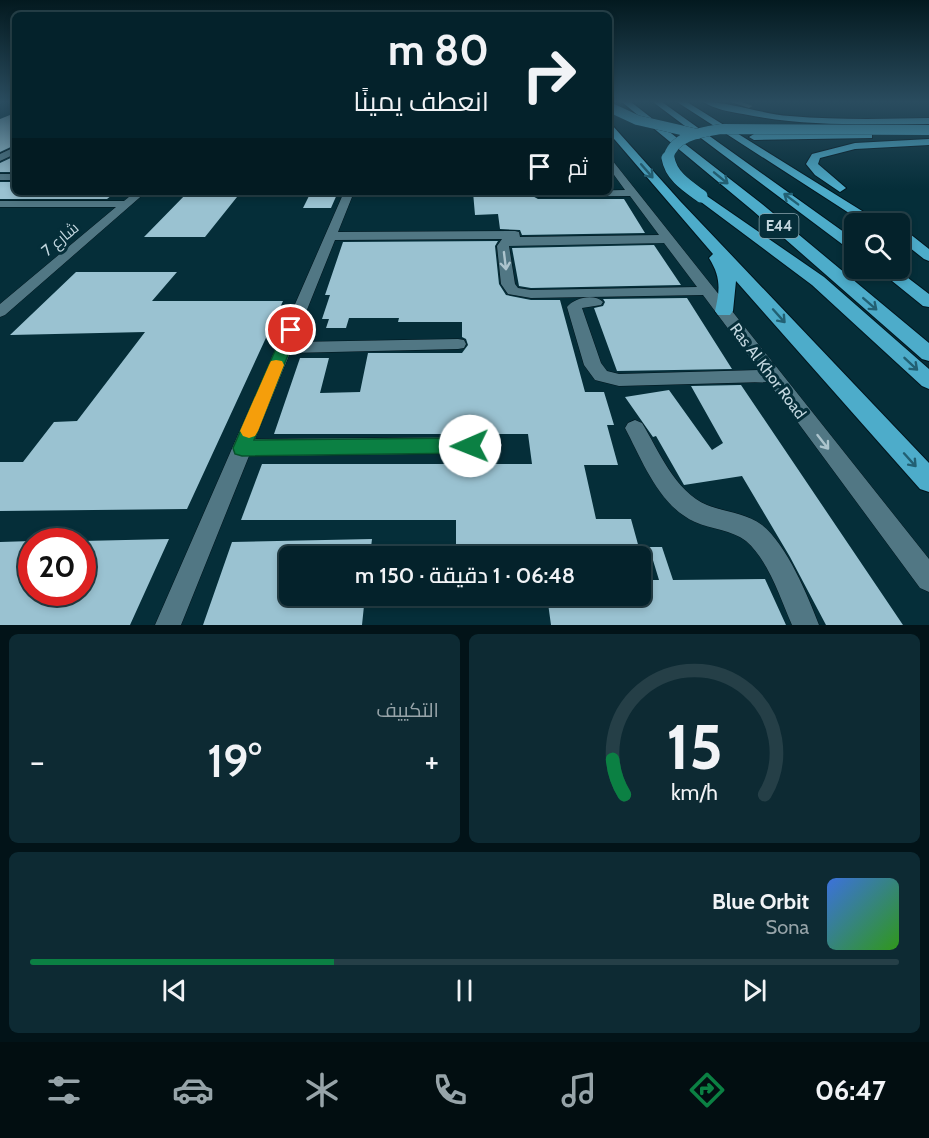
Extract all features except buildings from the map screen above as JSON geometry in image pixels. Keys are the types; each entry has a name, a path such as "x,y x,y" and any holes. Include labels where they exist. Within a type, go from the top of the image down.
{"highway":[{"path":"612,131 675,204 929,481"},
{"name":"E44","path":"663,131 758,207 929,354"},
{"path":"683,131 705,135 754,137 929,135"},
{"name":"E44","path":"697,131 844,239"},
{"path":"708,131 675,144 669,152 669,164 677,176 818,281 929,381"},
{"path":"728,131 858,213"},
{"path":"872,213 819,173 812,164 813,159 823,153 856,147 929,142"},
{"path":"675,204 726,270 729,283 716,301"},
{"path":"910,241 929,257"},
{"path":"910,245 929,257"},
{"path":"899,279 929,302"}],"street":[{"name":"Ras Al Khor Road","path":"612,166 929,579"},
{"path":"612,193 633,193"},
{"name":"شارع 7","path":"0,312 138,195"},
{"path":"168,625 348,195"},
{"path":"0,204 128,204"},
{"path":"330,236 667,237"},
{"path":"667,237 513,239 504,243 503,246 508,284 513,291 531,294 716,301"},
{"path":"716,301 586,302 574,308 595,371 610,380 771,376"},
{"path":"283,348 458,344"},
{"path":"635,428 682,501 694,510 748,529 760,539 806,625"},
{"path":"242,448 492,445"}],"slow traffic":[{"path":"249,431 276,365"}],"route":[{"path":"291,330 242,448 470,446"}]}
